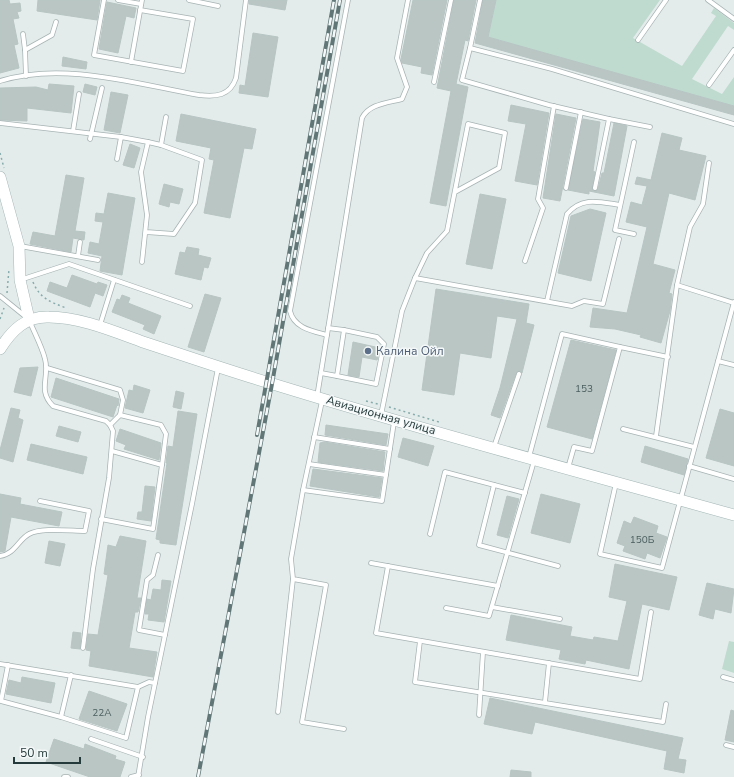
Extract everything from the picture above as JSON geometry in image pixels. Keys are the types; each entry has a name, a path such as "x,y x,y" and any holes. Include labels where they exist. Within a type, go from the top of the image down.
{"main road":[{"path":"0,349 14,331 29,319 20,280 19,246 3,176"},
{"name":"Авиационная улица","path":"29,319 39,317 57,317 99,327 218,367 320,398 382,410 395,419 734,515"}],"lane":[{"path":"104,0 94,55 183,71 193,20 140,10"},
{"path":"118,0 141,2 130,62"},
{"path":"189,0 218,6"},
{"path":"0,81 43,74 72,73 215,97 231,88 236,78 246,0"},
{"path":"327,335 300,326 293,320 290,311 348,0"},
{"path":"278,712 293,578 291,559 314,437 320,398 321,373 362,118 368,109 373,106 402,99 407,87 397,58 408,0"},
{"path":"434,82 451,0"},
{"path":"480,0 462,80 554,106 650,127"},
{"path":"638,40 666,0"},
{"path":"708,0 734,19"},
{"path":"25,50 52,35 56,22"},
{"path":"24,34 26,76"},
{"path":"470,48 552,69 734,124"},
{"path":"709,85 734,50"},
{"path":"90,139 102,88"},
{"path":"73,131 79,94"},
{"path":"525,261 543,208 538,199 554,106"},
{"path":"566,188 580,112"},
{"path":"161,145 166,117"},
{"path":"595,188 609,119"},
{"path":"0,124 121,137 161,145 202,160 195,203 174,234 146,232"},
{"path":"382,410 402,311 427,253 448,231 455,192 468,124 506,133 499,168 455,192"},
{"path":"117,159 121,137"},
{"path":"142,262 147,215 141,172 148,142"},
{"path":"634,142 615,230 634,234"},
{"path":"656,436 677,285 690,227 703,204 709,163"},
{"path":"547,301 567,214 574,206 589,201 620,205"},
{"path":"415,278 572,306 584,301 603,304 619,239"},
{"path":"78,256 80,242"},
{"path":"19,246 98,260"},
{"path":"20,280 69,264 190,306"},
{"path":"99,327 114,280"},
{"path":"617,482 600,554 662,568 679,500 734,303 677,285"},
{"path":"0,296 7,300 29,319 45,358 47,368 44,390 49,402 53,406 103,420 110,425 113,431 112,451 83,648"},
{"path":"321,373 376,384 384,344 377,337 328,328"},
{"path":"337,376 344,330"},
{"path":"446,608 489,616 525,493 562,334 668,357"},
{"path":"568,468 574,447 592,451 620,347"},
{"path":"718,361 734,365"},
{"path":"131,777 138,776 143,757 155,683 218,367"},
{"path":"47,368 120,390 123,400 120,415 110,425"},
{"path":"494,447 519,374"},
{"path":"101,519 153,529 167,439 163,427 157,423 120,415"},
{"path":"303,490 382,501 395,419"},
{"path":"623,429 694,446"},
{"path":"314,437 390,449"},
{"path":"112,451 162,465"},
{"path":"309,464 386,475"},
{"path":"689,466 734,479"},
{"path":"430,534 445,472 525,493"},
{"path":"494,484 479,545 558,566"},
{"path":"0,556 13,550 32,532 58,530 85,531 88,511 40,501"},
{"path":"158,555 153,575 147,580 139,630 165,635"},
{"path":"371,562 498,586"},
{"path":"388,566 376,633 420,641 640,678 651,612"},
{"path":"293,578 326,585 302,722 344,729"},
{"path":"492,607 560,619"},
{"path":"420,641 415,682 480,691 663,722 666,704"},
{"path":"479,715 483,652"},
{"path":"545,702 549,663"},
{"path":"0,664 138,687 148,682 155,683"},
{"path":"8,666 1,701 61,717 126,738 138,687"},
{"path":"61,717 71,675"},
{"path":"723,677 734,680"},
{"path":"91,739 143,757"},
{"path":"726,745 734,747"}],"path":[{"path":"0,153 3,176"},
{"path":"0,319 7,300 9,265"},
{"path":"31,276 37,291 42,297 50,302 72,310"},
{"path":"362,400 382,410"}],"green space":[{"path":"496,0 660,0 633,38 682,66 716,16 711,13 714,8 734,23 734,30 728,26 692,79 722,94 734,77 734,106 488,37"},
{"path":"729,641 734,642 734,673 722,669"}],"building":[{"path":"0,0 9,0 10,4 20,3 21,11 17,12 19,18 13,19 18,44 14,45 19,68 0,73"},
{"path":"38,0 100,0 97,20 37,11"},
{"path":"249,0 287,0 285,10 249,4"},
{"path":"413,0 447,0 432,75 421,73 422,67 402,63 401,59"},
{"path":"454,0 476,0 468,41 465,40 456,84 468,87 446,206 430,203 451,91 437,88"},
{"path":"483,0 496,0 488,37 734,106 734,115 475,43"},
{"path":"107,2 136,8 134,18 126,16 118,53 99,49"},
{"path":"253,33 278,37 268,97 239,93 240,85 245,86"},
{"path":"63,57 87,62 86,69 62,66"},
{"path":"49,84 74,86 71,113 27,108 27,121 0,120 0,88 36,87 48,90"},
{"path":"85,84 97,87 95,95 83,92"},
{"path":"111,92 128,95 120,133 104,130"},
{"path":"511,105 549,113 537,185 515,181 526,124 508,121"},
{"path":"181,114 256,129 252,149 244,148 230,218 204,213 214,160 209,159 211,148 176,141"},
{"path":"556,114 576,118 560,201 543,198"},
{"path":"583,119 600,122 593,171 595,172 592,189 595,191 598,189 602,173 604,173 614,123 627,126 614,196 589,191 589,194 568,190"},
{"path":"662,133 682,138 679,150 706,156 695,200 669,193 653,264 675,270 669,293 672,294 670,311 661,343 640,337 641,335 615,329 590,327 593,308 627,313 647,227 626,222 631,202 642,205 647,186 635,184 637,177 651,180"},
{"path":"130,144 140,148 134,168 123,165"},
{"path":"66,175 84,178 75,231 85,232 84,240 73,238 71,252 30,244 33,232 55,236"},
{"path":"164,184 183,189 179,204 170,202 169,207 159,204"},
{"path":"108,193 135,198 122,275 100,271 102,256 88,253 90,242 99,244 103,222 95,221 96,213 104,214"},
{"path":"480,194 506,199 492,269 466,264"},
{"path":"590,209 606,213 591,281 558,273 571,216"},
{"path":"187,247 199,249 198,255 211,258 208,268 204,267 201,280 175,274 180,252 185,253"},
{"path":"72,275 97,284 98,282 107,285 103,296 95,293 90,307 47,291 50,282 67,288"},
{"path":"436,289 529,304 526,323 534,325 522,373 519,371 516,373 500,418 491,415 500,388 517,319 497,316 491,358 460,353 454,395 422,390"},
{"path":"205,294 221,298 204,352 188,347"},
{"path":"122,295 130,298 128,303 161,316 154,334 143,329 145,325 112,312 117,299 120,300"},
{"path":"571,340 616,350 592,439 547,427"},
{"path":"353,342 380,348 377,360 362,357 359,377 348,375"},
{"path":"38,367 31,396 14,392 20,368"},
{"path":"56,378 119,399 118,406 117,405 113,417 51,397"},
{"path":"134,385 150,390 143,413 125,408 129,390 133,391"},
{"path":"176,391 184,393 181,409 173,407"},
{"path":"11,408 20,410 18,418 23,420 13,462 0,458 0,450"},
{"path":"720,409 734,413 734,466 706,458"},
{"path":"178,411 197,414 176,545 160,543 160,540 156,539 168,446 173,447"},
{"path":"326,425 388,434 386,445 325,435"},
{"path":"59,426 81,432 78,442 56,436"},
{"path":"120,429 161,443 159,460 124,449 126,445 116,441"},
{"path":"403,438 434,446 428,466 398,457"},
{"path":"324,442 385,452 383,471 318,462 320,443"},
{"path":"31,444 87,457 83,474 27,460"},
{"path":"645,446 688,459 684,475 641,462"},
{"path":"313,469 382,478 379,497 310,486"},
{"path":"145,486 155,487 151,521 137,519 138,512 142,512"},
{"path":"0,494 21,498 20,504 62,512 59,526 11,517 5,551 0,552"},
{"path":"541,494 580,504 570,543 531,533"},
{"path":"507,496 519,499 508,538 497,535"},
{"path":"634,517 658,526 656,533 667,537 660,558 647,553 645,559 623,551 625,546 617,543 624,521 631,524"},
{"path":"120,536 146,541 137,598 141,598 138,612 135,612 129,648 157,652 153,677 89,666 91,651 86,650 88,634 98,635 108,575 104,574 108,545 116,547"},
{"path":"49,541 65,544 60,566 45,563"},
{"path":"615,564 677,577 669,610 642,604 629,669 586,660 585,664 559,659 561,650 506,640 511,615 572,627 570,636 593,640 594,637 618,641 627,601 609,597"},
{"path":"162,580 171,581 164,622 148,620 149,614 145,614 147,599 151,600 153,589 161,590"},
{"path":"707,583 734,589 731,613 715,609 713,619 699,615"},
{"path":"73,632 81,633 80,649 71,648"},
{"path":"22,677 55,683 51,703 6,694 9,680 21,683"},
{"path":"89,691 127,704 117,731 79,719"},
{"path":"490,698 683,738 678,759 686,760 684,773 664,769 667,751 535,722 532,734 484,724"},
{"path":"731,710 734,711 734,742 725,740"},
{"path":"54,739 84,749 85,744 116,756 115,759 125,762 120,777 90,777 46,762"},
{"path":"511,770 531,772 531,777 510,777"}],"railway":[{"path":"257,435 334,0"},
{"path":"198,777 272,384 340,0"}],"place":[{"name":"Калина Ойл","path":"368,351"}]}
